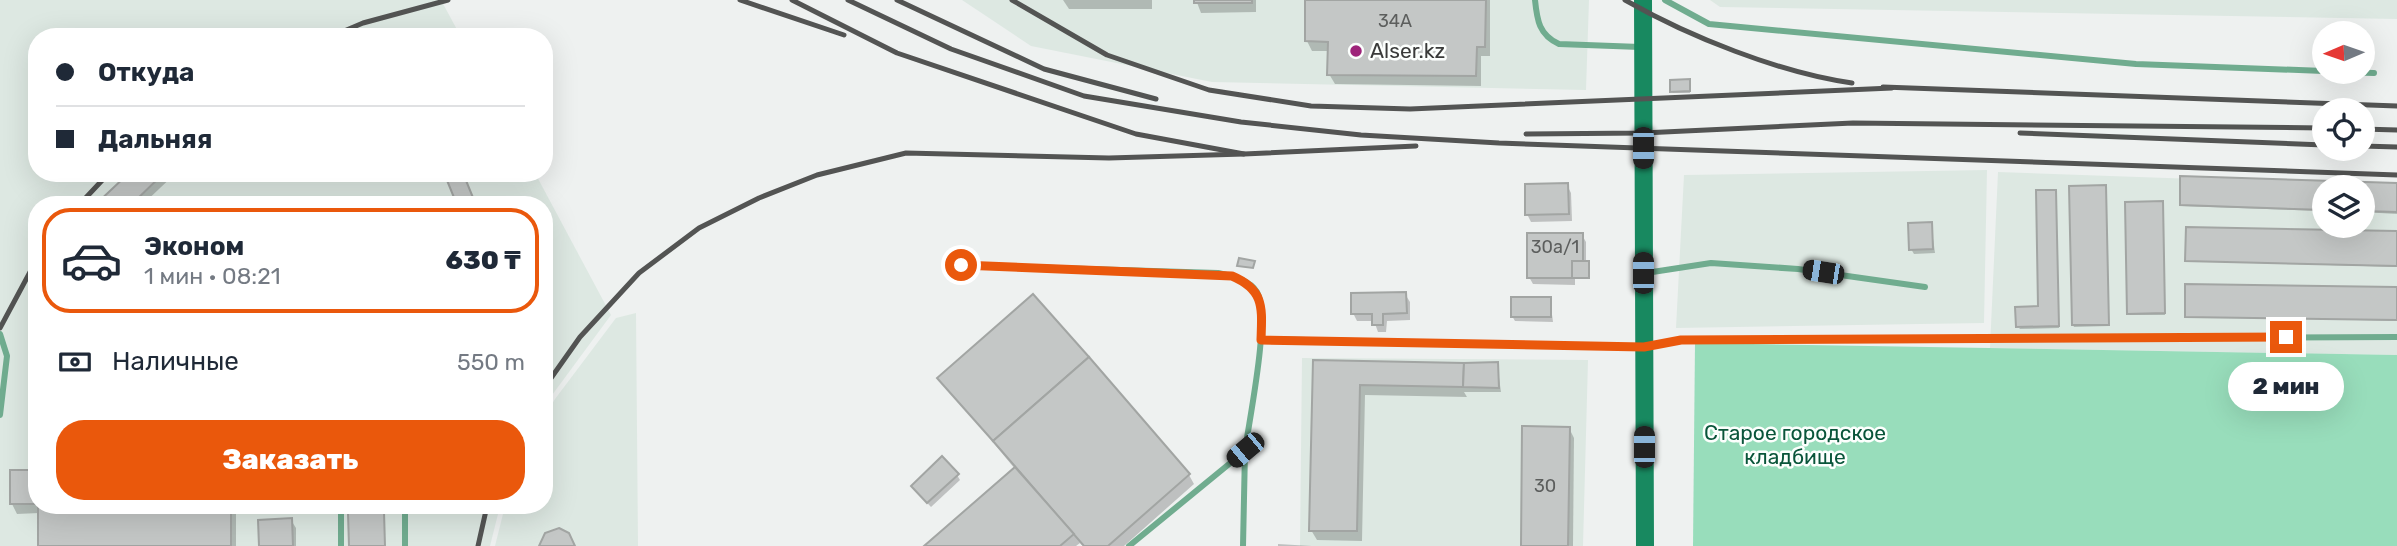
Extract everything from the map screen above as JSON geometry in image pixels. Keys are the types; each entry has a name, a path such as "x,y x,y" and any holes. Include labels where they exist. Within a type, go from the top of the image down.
{"main road":[{"path":"1643,0 1645,546"}],"lane":[{"path":"1535,0 1538,24 1550,40 1559,44 1643,48"},
{"path":"1665,0 1709,24 2136,64 2312,71"},
{"path":"1643,273 1711,263 1798,268 1925,288"},
{"path":"961,265 1232,276 1246,282 1257,292 1261,306 1261,340 1245,450 1243,546"},
{"path":"0,334 8,356 0,415"},
{"path":"1261,340 1644,347 1681,340 2397,337"},
{"path":"1129,546 1245,450"},
{"path":"341,514 341,546"},
{"path":"405,514 405,546"}],"shaded area":[{"path":"0,0 441,0 456,28 28,28 28,182 540,182 547,196 28,196 28,514 498,514 490,546 0,546"},
{"path":"962,0 1589,0 1586,90 1212,82 1031,46"},
{"path":"1710,0 2397,0 2397,19 1720,7"},
{"path":"1987,170 1984,323 1676,328 1684,175"},
{"path":"1998,172 2312,183 2312,238 2375,238 2375,185 2397,186 2397,355 1990,348"},
{"path":"553,207 611,315 553,394"},
{"path":"636,313 638,546 495,546 503,514 553,514 553,402 616,318"},
{"path":"1302,358 1588,360 1583,546 1300,546"}],"green space":[{"name":"Старое городское кладбище","path":"1695,343 2397,355 2397,546 1693,546"}],"building":[{"path":"1194,0 1252,0 1252,3 1194,3"},
{"path":"1305,0 1486,0 1485,47 1477,47 1476,76 1327,75 1328,42 1305,41"},
{"path":"1690,79 1690,91 1670,92 1670,80"},
{"path":"2180,176 2312,180 2312,210 2180,205"},
{"path":"119,182 155,182 140,196 105,196"},
{"path":"448,182 467,182 472,196 453,196"},
{"path":"2375,182 2397,183 2397,212 2375,211"},
{"path":"1568,183 1569,214 1525,215 1525,184"},
{"path":"2106,185 2109,325 2072,325 2069,186"},
{"path":"2036,190 2056,190 2059,326 2016,327 2015,307 2038,306"},
{"path":"2163,201 2165,313 2127,314 2125,202"},
{"path":"1932,222 1933,249 1909,250 1908,223"},
{"path":"2186,227 2312,229 2312,238 2375,238 2375,231 2397,231 2397,266 2185,261"},
{"path":"1527,233 1583,233 1583,261 1572,261 1572,278 1527,278"},
{"path":"1239,258 1255,261 1253,268 1237,266"},
{"path":"1572,261 1589,261 1589,278 1572,278"},
{"path":"2185,284 2397,287 2397,320 2185,317"},
{"path":"1406,292 1407,313 1383,314 1383,325 1372,325 1372,314 1351,314 1351,293"},
{"path":"1033,294 1089,357 993,441 937,378"},
{"path":"1511,297 1551,297 1551,317 1511,317"},
{"path":"1089,357 1190,474 1108,546 1084,546 993,441"},
{"path":"1313,360 1464,363 1463,387 1360,385 1357,531 1309,531"},
{"path":"1498,362 1499,388 1463,387 1464,363"},
{"path":"1522,426 1570,427 1568,546 1521,546"},
{"path":"942,456 959,474 927,503 911,486"},
{"path":"1015,467 1074,534 1060,546 924,546"},
{"path":"10,470 28,470 28,504 10,504"},
{"path":"38,514 231,514 231,546 38,546"},
{"path":"348,514 384,514 385,546 349,546"},
{"path":"292,518 293,546 259,546 258,520"},
{"path":"559,528 569,533 575,546 539,546 545,533"}],"railway":[{"path":"351,28 448,0"},
{"path":"740,0 844,35"},
{"path":"792,0 897,53 1136,134 1244,154 1416,146"},
{"path":"848,0 951,49 1084,96 1241,122 1361,135 1499,143 2397,175"},
{"path":"897,0 1044,69 1156,99"},
{"path":"1012,0 1107,55 1209,90 1311,106 1410,109 1892,88"},
{"path":"1625,0 1677,27 1765,62 1852,83"},
{"path":"1883,87 2397,106"},
{"path":"1526,134 1643,133 1853,123 2312,128"},
{"path":"2375,129 2397,130"},
{"path":"2020,133 2312,145"},
{"path":"2375,146 2397,147"},
{"path":"553,375 580,337 639,273 699,228 759,198 817,175 906,153 1109,158 1244,154"},
{"path":"87,196 101,182"},
{"path":"0,328 28,276"},
{"path":"478,546 485,514"}],"place":[{"name":"Alser.kz","path":"1356,51"}],"route":[{"path":"961,265 1218,273 1232,276 1246,282 1257,292 1261,306 1261,340 1644,347 1681,340 2286,337"}]}
